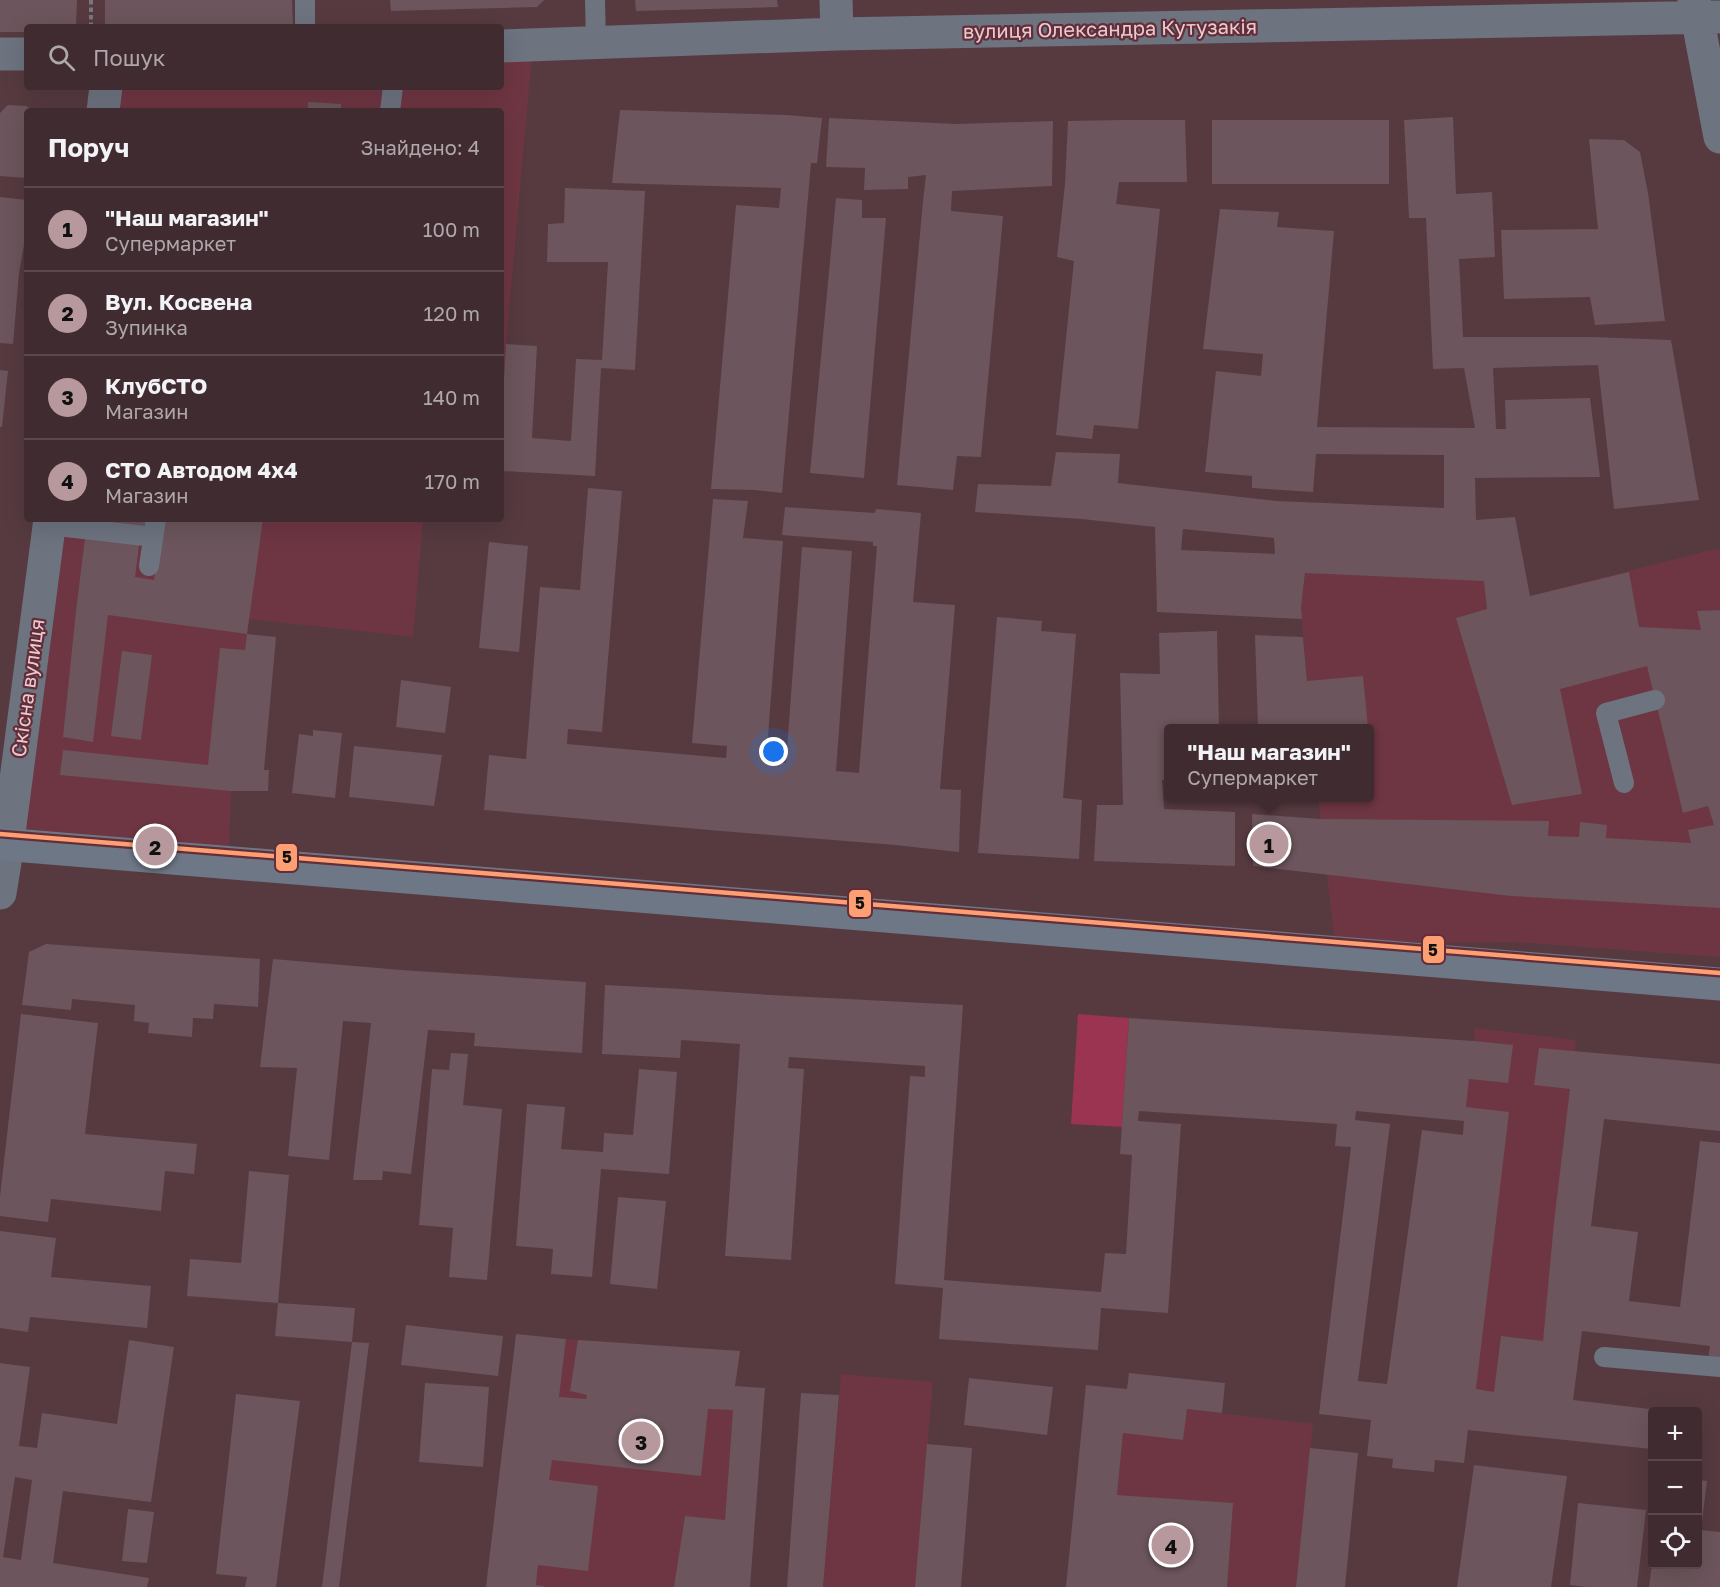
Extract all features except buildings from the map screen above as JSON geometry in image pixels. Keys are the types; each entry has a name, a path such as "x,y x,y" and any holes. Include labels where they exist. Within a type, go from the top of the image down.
{"main road":[{"path":"4,844 1720,984"}],"street":[{"path":"836,0 837,34"},
{"name":"вулиця Олександра Кутузакія","path":"504,46 837,34 1704,12"},
{"path":"1704,12 1720,137"},
{"path":"0,54 24,54"},
{"path":"103,108 106,90"},
{"name":"Cкісна вулиця","path":"0,893 4,844 50,522"}],"lane":[{"path":"305,0 306,24"},
{"path":"596,0 596,43"},
{"path":"390,108 393,90"},
{"path":"50,522 154,528 149,566"},
{"path":"1624,783 1606,713 1655,700"},
{"path":"1604,1357 1720,1367"}],"path":[{"path":"91,0 91,24"}],"shaded area":[{"path":"532,55 504,378 504,108 110,108 113,90 504,90 504,58"},
{"path":"54,522 423,522 413,637 249,619 231,791 229,859 11,842"},
{"path":"1309,542 1482,558 1487,609 1530,596 1720,549 1720,957 1512,942 1335,944 1318,802 1374,802 1374,724 1312,724 1301,607"},
{"path":"1078,1014 1129,1018 1122,1127 1071,1124"},
{"path":"1475,1028 1576,1040 1543,1341 1529,1437 1428,1425"},
{"path":"566,1339 740,1351 735,1386 720,1587 536,1587"},
{"path":"841,1374 933,1382 915,1587 823,1587"},
{"path":"1126,1402 1313,1424 1296,1587 1108,1587"}],"transit line":[{"name":"5","path":"0,834 1720,973"}],"place":[{"name":"\"Наш магазин\"","path":"1269,844"},
{"name":"Вул. Косвена","path":"155,846"},
{"name":"КлубСТО","path":"641,1441"},
{"name":"СТО Автодом 4х4","path":"1171,1545"}]}
